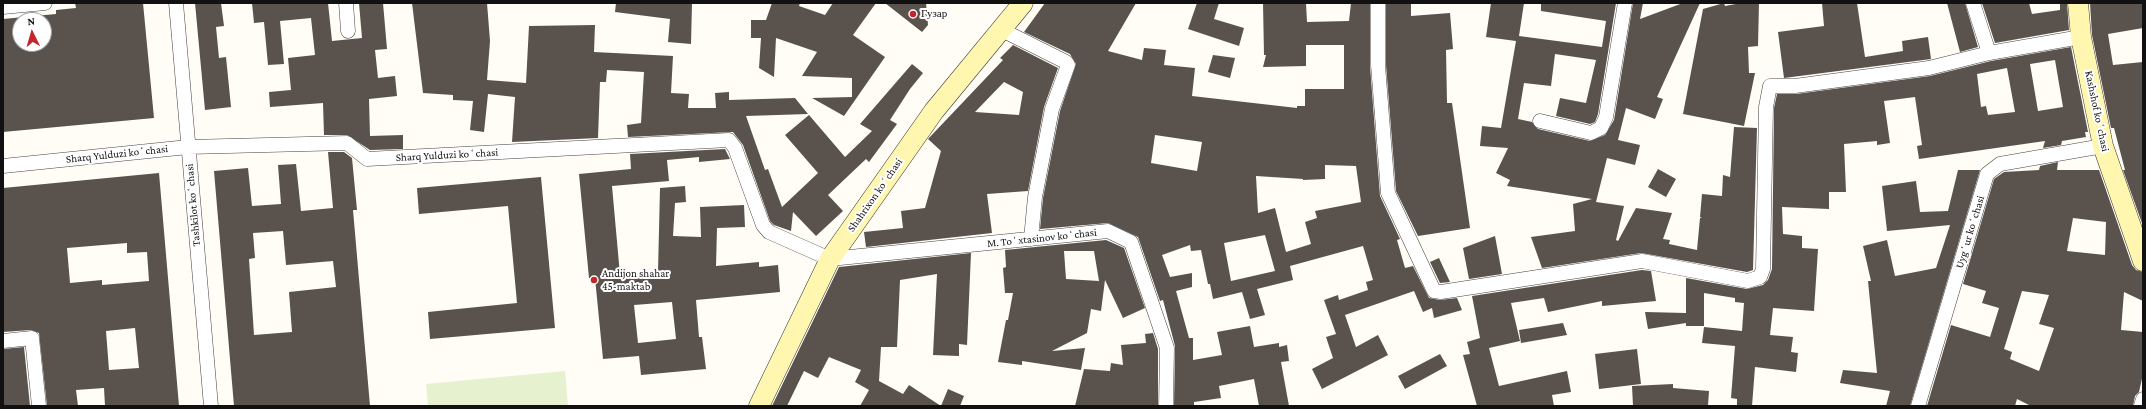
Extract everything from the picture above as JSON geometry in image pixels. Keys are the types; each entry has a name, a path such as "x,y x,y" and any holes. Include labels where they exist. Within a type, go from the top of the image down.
{"street":[{"path":"3,7 45,3"},
{"name":"Tashkilot koʻchasi","path":"176,3 211,406"},
{"path":"346,3 348,31"},
{"name":"Shahrixon koʻchasi","path":"759,406 830,259 934,110 1023,3"},
{"path":"1378,3 1378,64 1388,192 1434,291 1441,292 1642,261 1748,280 1760,277 1763,269 1766,107 1770,86 1795,86 1930,68 1989,53 2082,37"},
{"path":"1540,121 1591,133 1601,128 1606,117 1625,3"},
{"path":"1973,3 1989,53"},
{"name":"Kashshof koʻchasi","path":"2078,3 2082,37 2103,146 2143,261"},
{"path":"1000,29 1066,62 1068,65 1052,109 1035,197 1031,239"},
{"name":"Sharq Yulduzi koʻchasi","path":"3,166 188,147 347,143 367,160 729,140 735,148 763,225 769,232 830,259"},
{"name":"Uygʻur koʻchasi","path":"1918,406 1987,174 2000,164 2103,146"},
{"name":"M. Toʻxtasinov koʻchasi","path":"830,259 1108,231 1131,242 1167,348 1166,406"},
{"path":"3,341 32,338 39,406"},
{"path":"2141,406 2143,399"}],"green space":[{"path":"565,371 568,406 428,406 426,384"}],"building":[{"path":"75,3 143,3 154,118 3,132 3,19 12,18 12,52 52,52 52,14 56,14 56,10 76,8"},
{"path":"195,3 221,3 224,26 216,27 219,58 226,57 231,107 205,110"},
{"path":"252,3 328,3 332,41 362,38 359,3 383,3 387,49 375,50 378,78 395,76 397,96 369,99 370,136 403,135 403,149 370,150 347,135 324,135 323,103 270,107 269,92 291,90 288,58 315,55 311,18 280,21 284,64 268,65 264,22 254,23"},
{"path":"412,3 487,3 490,41 487,80 526,83 529,26 595,25 594,52 673,56 671,93 689,94 688,108 716,108 715,93 729,92 729,100 795,98 808,114 746,116 765,170 768,169 782,207 818,173 785,135 809,115 845,157 872,131 860,124 912,64 923,73 910,89 890,120 897,124 869,162 866,159 828,195 843,211 816,236 793,212 791,231 774,225 770,221 743,145 733,132 628,137 627,125 641,123 644,72 607,70 606,82 600,82 598,138 512,142 515,97 488,94 484,132 470,130 473,101 453,100 453,95 423,93"},
{"path":"616,3 692,3 691,44 668,42 670,19 615,12"},
{"path":"772,3 800,3 799,6 825,15 833,3 876,3 853,35 885,57 844,116 812,98 852,97 852,78 802,76 817,52 776,38 774,77 759,68 761,38 751,38 751,20 766,20"},
{"name":"Гузар","path":"885,3 926,3 928,25 922,32"},
{"path":"1045,3 1136,3 1108,51 1142,60 1144,48 1166,50 1164,65 1195,68 1192,96 1297,108 1297,106 1305,106 1305,89 1344,89 1344,45 1306,45 1306,66 1263,67 1266,55 1264,55 1263,3 1306,3 1307,22 1349,21 1351,3 1370,3 1370,66 1380,196 1400,239 1397,240 1405,268 1413,266 1429,298 1440,300 1457,298 1462,310 1434,318 1432,308 1423,312 1414,291 1345,315 1356,347 1378,335 1388,355 1322,389 1312,369 1333,358 1326,337 1336,334 1324,300 1338,295 1339,300 1368,290 1366,282 1373,280 1363,246 1290,266 1293,280 1257,289 1265,315 1250,319 1242,292 1213,299 1210,284 1208,284 1201,250 1191,251 1190,245 1162,255 1170,277 1192,273 1192,287 1176,291 1189,338 1193,338 1193,360 1222,355 1217,332 1250,326 1254,347 1279,343 1279,347 1287,345 1289,361 1281,362 1289,406 1259,406 1254,379 1219,386 1221,398 1194,402 1194,406 1174,406 1175,346 1163,300 1160,301 1138,237 1108,223 1040,229 1043,198 1060,111 1076,64 1070,54 1024,32","holes":["1155,135 1202,142 1197,171 1151,163","1325,165 1356,166 1361,202 1315,211 1317,218 1305,222 1311,244 1286,252 1275,208 1258,213 1256,176 1303,180 1325,179","1265,235 1275,271 1231,281 1224,243"]},
{"path":"1197,3 1219,3 1214,19 1244,28 1239,46 1188,29"},
{"path":"1386,3 1411,3 1411,16 1450,13 1453,49 1446,50 1447,103 1452,103 1470,228 1418,236 1396,191 1386,65"},
{"path":"1491,3 1524,3 1519,36 1602,47 1606,21 1541,11 1541,3 1616,3 1598,114 1595,122 1590,124 1556,116 1560,98 1586,103 1596,60 1555,54 1551,86 1524,83 1518,119 1532,122 1538,129 1590,141 1605,135 1614,120 1633,3 1643,3 1640,19 1683,3 1700,3 1657,97 1663,99 1655,119 1626,108 1618,140 1640,145 1635,165 1607,158 1596,202 1624,206 1616,240 1618,241 1636,208 1672,213 1663,239 1670,240 1669,244 1697,250 1700,218 1702,218 1700,217 1702,194 1722,196 1723,175 1730,177 1734,127 1757,128 1753,270 1747,272 1641,253 1542,268 1531,237 1575,231 1573,204 1592,199 1507,186 1510,180 1496,173 1508,148 1480,146 1482,126 1501,128 1516,41 1486,37"},
{"path":"1724,3 1725,6 1741,3 1759,3 1758,46 1748,47 1749,73 1755,73 1744,126 1683,114 1703,9"},
{"path":"1822,3 1857,3 1865,57 1903,51 1902,41 1928,37 1931,59 1784,78 1778,32 1824,26"},
{"path":"1947,3 1965,3 1978,47 1960,52"},
{"path":"1982,3 2029,3 2032,14 2060,10 2060,3 2067,3 2069,30 1995,43"},
{"path":"2090,3 2143,3 2143,28 2108,34 2113,65 2143,62 2143,226 2123,170 2125,170 2114,128 2111,128 2092,35"},
{"path":"1013,45 1058,68 1044,107 1028,191 987,194 992,233 866,247 864,232 903,228 901,211 925,208 941,151 928,139 1003,60 1000,58","holes":["1004,82 1023,92 1019,115 975,112"]},
{"path":"2071,47 2088,132 2085,132 2086,137 2062,141 2061,145 2043,148 2045,141 1919,159 1917,146 1922,145 1915,97 1884,101 1890,143 1877,145 1877,141 1844,144 1846,192 1829,192 1829,209 1782,207 1783,234 1802,236 1802,248 1818,249 1814,311 1773,308 1770,335 1793,337 1791,352 1798,353 1796,372 1755,367 1752,406 1737,406 1737,399 1731,398 1735,346 1702,343 1704,327 1742,331 1744,303 1735,302 1735,298 1704,293 1704,326 1686,326 1686,323 1648,329 1645,312 1686,313 1686,278 1747,289 1763,285 1768,280 1772,269 1774,108 1777,94 1796,94 1930,76 1991,61","holes":["2055,60 2063,107 2038,111 2030,64","2007,68 2015,112 1988,115 1986,106 1981,107 1977,74"]},
{"path":"1213,55 1235,58 1230,78 1208,72"},
{"path":"725,149 730,159 699,162 699,157 667,160 669,181 612,186 620,275 658,272 660,188 685,186 686,202 675,203 673,236 701,237 700,207 744,205 745,227 717,228 716,266 759,262 759,267 778,265 780,292 696,300 699,337 702,337 706,369 641,375 639,356 603,359 595,278 589,278 579,174 631,169 630,154","holes":["672,302 676,339 638,343 634,305"]},
{"path":"328,152 344,152 352,158 357,210 353,210 370,406 234,406 214,171 248,168 252,206 281,204 278,165 296,164 301,211 333,208","holes":["283,231 286,265 333,261 336,287 289,292 292,332 254,335 249,259 255,258 253,233"]},
{"path":"2058,162 2057,170 2099,170 2132,265 2136,270 2143,272 2143,301 2124,292 2121,330 2143,332 2143,374 2139,392 2135,396 2133,406 2031,406 2017,399 2015,406 1927,406 1951,325 1990,337 1999,308 1982,303 1986,291 1963,284 1994,179 2004,172 2039,170 2040,166","holes":["2073,218 2106,222 2105,255 2067,251","2022,291 2049,295 2039,324 2054,328 2039,371 2010,359 2012,352 2004,349"]},
{"path":"1658,169 1676,179 1666,197 1648,187"},
{"path":"1958,170 1980,170 1910,406 1886,406 1890,391 1840,383 1843,370 1877,373 1868,281 1871,281 1863,246 1887,240 1895,276 1936,268 1950,225 1887,231 1882,186 1916,181 1920,212 1948,211"},
{"path":"159,173 179,406 105,406 104,388 76,390 78,406 47,406 39,333 31,330 3,332 3,188","holes":["127,243 127,253 147,252 149,281 102,285 102,280 70,283 67,248","135,328 139,368 109,370 106,331"]},
{"path":"541,177 555,328 430,339 428,312 517,303 508,206 419,214 417,188"},
{"path":"1495,236 1502,274 1469,279 1463,248"},
{"path":"1106,240 1124,248 1145,308 1123,318 1105,280 1101,311 1091,309 1087,333 1052,351 1085,348 1081,370 1022,361 1022,365 998,362 1013,293 1005,293 1003,268 1006,267 1005,250","holes":["1064,251 1094,251 1099,281 1066,279"]},
{"path":"971,253 967,345 959,344 959,356 933,355 937,274 900,280 897,347 881,347 879,381 903,394 909,385 941,406 860,406 869,390 855,382 861,370 829,357 818,378 804,371 787,406 772,406 839,267"},
{"path":"1439,258 1450,282 1440,283 1430,262"},
{"path":"1642,270 1651,271 1656,301 1602,306 1602,301 1548,312 1544,298 1511,303 1520,341 1489,348 1499,386 1567,371 1571,392 1552,395 1554,406 1477,406 1463,355 1470,354 1467,342 1480,338 1472,296"},
{"path":"1563,323 1567,335 1521,343 1519,330"},
{"path":"1153,333 1158,349 1158,406 1075,406 1084,369 1110,371 1111,363 1123,365 1121,345 1146,343 1145,334"},
{"path":"24,347 30,406 3,406 3,349"},
{"path":"1637,349 1641,384 1599,389 1595,354"},
{"path":"1440,354 1447,366 1405,389 1398,376"},
{"path":"1673,384 1673,388 1709,391 1708,406 1633,406 1632,386"},
{"path":"948,389 964,396 960,406 941,406"}],"place":[{"name":"Гузар","path":"913,14"},
{"name":"Andijon shahar 45-maktab","path":"594,280"}]}
